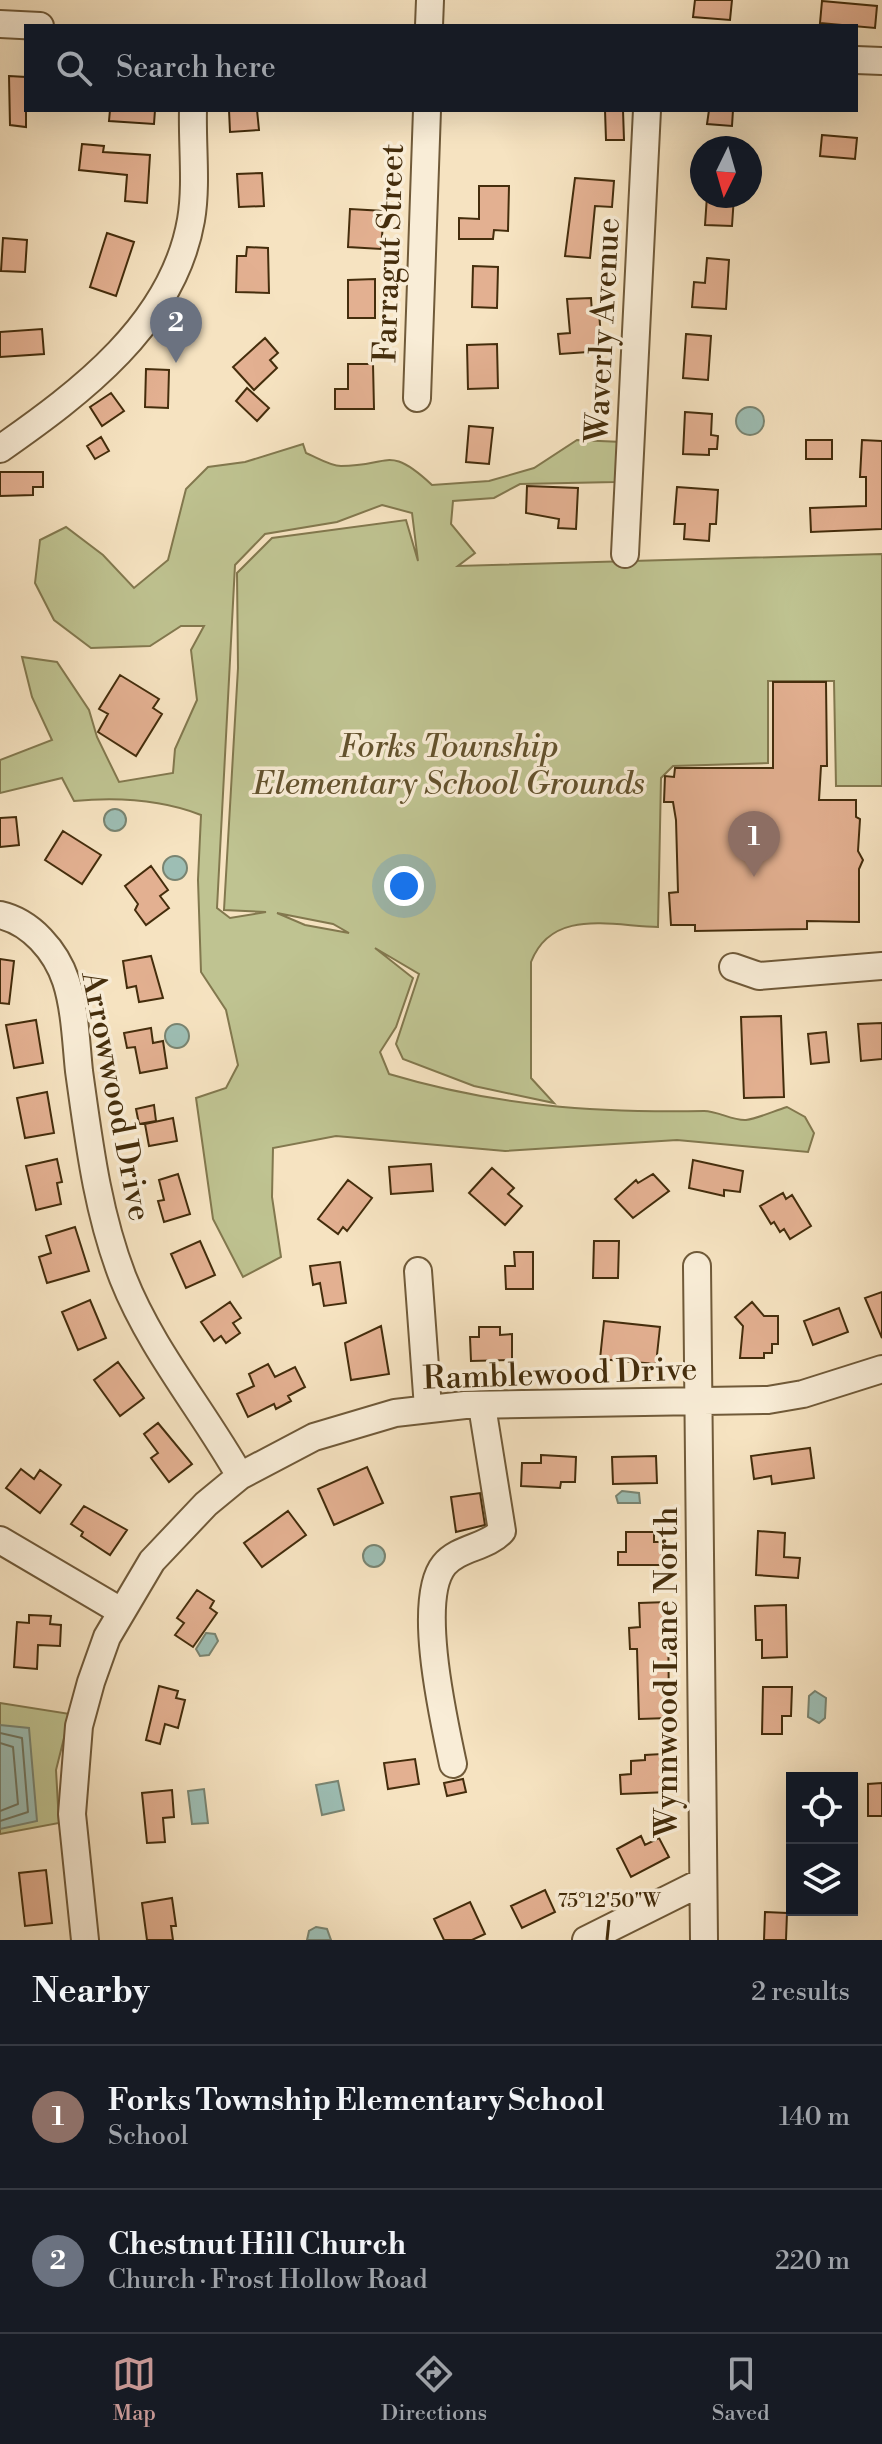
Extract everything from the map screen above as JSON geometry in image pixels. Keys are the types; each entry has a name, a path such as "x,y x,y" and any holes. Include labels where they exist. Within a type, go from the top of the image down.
{"street":[{"path":"429,24 430,0"},
{"path":"0,24 24,25"},
{"path":"858,60 882,61"},
{"path":"0,449 68,401 99,374 154,310 176,271 191,220 193,112"},
{"name":"Farragut Street","path":"417,398 427,112"},
{"name":"Waverly Avenue","path":"625,554 647,112"},
{"name":"Arrowwood Drive","path":"0,915 26,926 44,943 66,980 91,1158 113,1250 140,1317 240,1476"},
{"path":"733,967 759,976 882,966"},
{"name":"Wynnwood Lane North","path":"697,1266 704,1940"},
{"path":"418,1271 428,1408"},
{"name":"Ramblewood Drive","path":"85,1940 72,1814 79,1726 107,1637 152,1561 176,1533 240,1476 314,1437 395,1413 482,1406 699,1404 803,1394 882,1369"},
{"path":"453,1764 435,1676 434,1581 457,1554 502,1531 482,1406"},
{"path":"0,1540 119,1610 124,1605"},
{"path":"586,1940 702,1882"}],"green space":[{"name":"Forks Township Elementary School Grounds","path":"577,440 622,442 615,482 520,484 494,498 453,501 451,524 475,553 458,566 882,554 882,786 836,786 834,681 768,681 768,763 673,766 661,778 658,927 603,923 568,927 553,934 541,945 531,962 531,1078 554,1103 474,1086 403,1059 396,1044 419,974 375,948 413,978 396,1027 380,1052 389,1074 468,1094 507,1100 584,1109 709,1111 741,1120 787,1107 805,1117 814,1133 808,1152 677,1140 505,1151 336,1136 273,1148 272,1197 281,1257 243,1277 213,1219 196,1098 226,1088 238,1065 226,1010 201,972 198,880 201,815 138,800 74,801 62,778 0,793 0,760 52,740 32,697 22,657 57,662 89,710 97,737 119,782 173,773 175,749 197,700 191,650 204,626 181,626 150,646 91,648 54,620 35,583 40,540 66,527 103,555 134,588 168,560 186,489 208,467 245,462 303,444 306,453 337,466 397,461 432,485 489,481 534,468","holes":["382,505 412,513 418,561 406,520 272,538 237,573 238,668 224,910 266,912 230,918 217,908 235,565 265,534 337,522","277,913 333,924 349,933 305,925"]},
{"path":"0,1703 70,1714 56,1770 59,1823 0,1834"}],"water":[{"path":"750,407 760,411 764,421 760,431 750,435 740,431 736,421 740,411"},
{"path":"115,809 123,812 126,820 123,828 115,831 107,828 104,820 107,812"},
{"path":"175,856 184,859 187,868 184,877 175,880 166,877 163,868 166,859"},
{"path":"177,1024 188,1031 189,1036 182,1047 177,1048 166,1041 165,1036 172,1025"},
{"path":"622,1491 639,1493 640,1503 618,1503 616,1496"},
{"path":"374,1545 382,1548 385,1556 382,1564 374,1567 366,1564 363,1556 366,1548"},
{"path":"206,1633 215,1634 218,1641 209,1655 200,1656 196,1649"},
{"path":"815,1691 826,1698 825,1718 819,1723 808,1717 809,1696"},
{"path":"0,1725 29,1728 37,1821 0,1829"},
{"path":"338,1781 344,1810 322,1815 316,1785"},
{"path":"204,1789 208,1823 192,1824 188,1791"},
{"path":"316,1927 327,1929 331,1940 307,1940 309,1931"}],"building":[{"path":"695,0 732,0 730,20 693,17"},
{"path":"822,1 877,6 875,28 858,24 820,23"},
{"path":"9,76 24,77 26,127 10,125"},
{"path":"110,112 155,112 154,124 109,121"},
{"path":"229,112 257,112 259,130 230,132"},
{"path":"605,112 623,112 624,140 606,140"},
{"path":"709,112 733,112 732,126 707,124"},
{"path":"822,135 857,138 855,159 820,156"},
{"path":"82,144 104,146 103,152 150,155 147,203 125,201 127,175 79,170"},
{"path":"262,173 264,206 239,207 237,174"},
{"path":"575,178 614,181 612,207 595,206 590,258 565,256"},
{"path":"479,186 509,186 508,231 494,230 493,239 459,239 459,218 479,219"},
{"path":"706,208 733,208 732,226 705,225"},
{"path":"350,209 384,211 381,249 348,247"},
{"path":"107,233 134,242 116,296 90,287"},
{"path":"3,238 27,240 25,272 1,271"},
{"path":"247,247 268,248 269,293 236,292 237,256 246,256"},
{"path":"707,258 729,260 726,309 692,307 694,282 705,283"},
{"path":"473,266 498,267 497,308 472,307"},
{"path":"375,279 375,318 348,318 348,280"},
{"path":"591,298 592,313 599,312 602,351 560,354 558,334 570,333 567,299"},
{"path":"42,329 44,354 0,357 0,332"},
{"path":"686,334 711,336 708,380 683,378"},
{"path":"265,338 278,353 270,360 277,368 254,390 233,367"},
{"path":"497,344 498,388 468,389 467,345"},
{"path":"348,364 373,364 374,409 335,409 335,389 348,389"},
{"path":"146,369 169,370 168,408 145,407"},
{"path":"247,388 269,408 257,421 236,401"},
{"path":"111,393 124,411 102,426 90,407"},
{"path":"685,412 712,414 711,435 718,436 717,449 709,449 709,455 683,454"},
{"path":"469,426 493,428 489,464 466,462"},
{"path":"101,437 109,451 95,459 87,446"},
{"path":"806,440 832,440 832,459 806,459"},
{"path":"862,440 882,441 882,529 811,532 810,508 866,506 866,477 860,477"},
{"path":"0,472 43,472 43,487 33,487 33,495 0,496"},
{"path":"527,486 578,488 576,529 558,528 559,519 526,513"},
{"path":"677,487 718,490 716,524 710,524 709,541 684,539 685,524 674,524"},
{"path":"120,675 159,699 153,708 162,714 136,756 98,732 108,714 99,709"},
{"path":"773,682 826,682 827,766 821,766 819,800 856,800 856,817 860,819 858,851 863,860 859,869 859,922 807,921 807,929 695,931 695,925 671,925 669,893 678,892 676,820 673,802 664,802 665,776 674,777 675,768 773,768"},
{"path":"16,817 19,845 0,847 0,818"},
{"path":"63,831 101,855 82,884 45,860"},
{"path":"151,866 168,890 160,896 169,908 146,925 135,910 138,904 125,886"},
{"path":"151,956 163,998 139,1002 136,986 127,988 123,961"},
{"path":"0,959 14,961 9,1004 0,1003"},
{"path":"781,1016 784,1097 744,1098 741,1017"},
{"path":"36,1020 43,1063 14,1068 6,1025"},
{"path":"882,1023 882,1059 861,1061 858,1024"},
{"path":"151,1028 153,1043 163,1041 167,1068 140,1073 135,1047 127,1048 124,1033"},
{"path":"826,1032 829,1062 811,1064 808,1034"},
{"path":"47,1092 54,1133 25,1138 17,1098"},
{"path":"154,1105 156,1121 139,1124 136,1109"},
{"path":"173,1118 177,1141 149,1146 145,1124"},
{"path":"57,1159 62,1182 57,1183 61,1204 36,1210 26,1166"},
{"path":"693,1160 743,1171 740,1192 724,1190 724,1196 689,1188"},
{"path":"431,1164 433,1191 391,1194 389,1167"},
{"path":"492,1168 514,1188 508,1194 522,1206 505,1225 469,1193"},
{"path":"178,1174 190,1214 164,1222 158,1201 164,1200 159,1180"},
{"path":"653,1174 669,1191 633,1218 615,1199 636,1180 638,1183"},
{"path":"348,1180 372,1198 347,1231 343,1227 338,1234 318,1219"},
{"path":"783,1193 786,1199 792,1195 811,1226 790,1239 784,1229 780,1232 774,1222 771,1224 760,1206"},
{"path":"75,1227 89,1271 47,1283 39,1257 51,1253 46,1236"},
{"path":"200,1241 215,1275 186,1288 171,1254"},
{"path":"594,1241 619,1241 618,1278 593,1278"},
{"path":"514,1252 533,1252 533,1289 506,1289 505,1266 515,1266"},
{"path":"340,1262 346,1303 324,1306 320,1283 313,1285 310,1266"},
{"path":"882,1292 882,1338 865,1298"},
{"path":"90,1300 106,1338 78,1350 62,1312"},
{"path":"230,1302 241,1318 233,1323 240,1333 226,1343 221,1336 214,1341 201,1322"},
{"path":"752,1302 764,1316 778,1316 778,1344 772,1344 772,1353 764,1353 764,1358 740,1358 743,1326 735,1317"},
{"path":"839,1308 848,1332 813,1345 804,1321"},
{"path":"604,1321 660,1327 656,1364 600,1359"},
{"path":"381,1326 389,1374 351,1380 345,1343"},
{"path":"479,1327 500,1327 500,1335 512,1334 512,1360 471,1361 470,1337 479,1337"},
{"path":"118,1362 144,1398 120,1416 94,1380"},
{"path":"268,1364 275,1377 295,1367 305,1387 288,1396 291,1401 276,1409 274,1404 248,1417 237,1394 254,1386 249,1374"},
{"path":"158,1423 192,1464 169,1482 151,1458 158,1453 144,1434"},
{"path":"810,1448 814,1478 772,1484 771,1476 754,1479 751,1456"},
{"path":"541,1455 576,1457 575,1482 561,1482 560,1488 521,1486 522,1463 541,1463"},
{"path":"656,1456 657,1483 613,1484 612,1457"},
{"path":"367,1467 383,1503 334,1525 318,1489"},
{"path":"21,1469 34,1479 40,1470 61,1485 40,1513 6,1488"},
{"path":"480,1493 485,1525 456,1532 451,1497"},
{"path":"84,1506 127,1530 110,1555 81,1536 83,1532 71,1524"},
{"path":"288,1511 306,1535 262,1567 244,1543"},
{"path":"758,1531 785,1533 784,1557 800,1558 798,1578 756,1575"},
{"path":"626,1532 654,1532 654,1542 661,1542 662,1565 618,1565 618,1552 626,1552"},
{"path":"197,1590 214,1601 210,1608 217,1613 193,1647 175,1635 184,1623 177,1618"},
{"path":"668,1602 669,1718 639,1719 637,1649 630,1649 629,1628 640,1627 639,1603"},
{"path":"786,1605 787,1657 762,1658 762,1640 756,1640 755,1606"},
{"path":"29,1615 51,1616 50,1624 61,1625 60,1646 38,1645 37,1669 14,1667 17,1622 29,1623"},
{"path":"159,1686 178,1691 176,1698 185,1700 178,1728 165,1724 160,1744 146,1740"},
{"path":"763,1687 792,1687 791,1716 782,1716 782,1734 762,1734"},
{"path":"662,1754 663,1766 668,1766 669,1792 621,1794 620,1775 631,1774 631,1761 645,1760 645,1755"},
{"path":"415,1759 419,1784 388,1789 384,1763"},
{"path":"463,1779 466,1792 447,1796 444,1783"},
{"path":"882,1783 882,1816 868,1816 868,1784"},
{"path":"172,1790 174,1817 163,1818 165,1842 147,1843 142,1793"},
{"path":"641,1836 645,1845 659,1838 669,1857 631,1877 617,1849"},
{"path":"46,1870 52,1923 25,1926 19,1873"},
{"path":"545,1890 555,1912 522,1928 511,1906"},
{"path":"172,1898 176,1926 171,1926 173,1940 147,1940 142,1903"},
{"path":"470,1902 485,1934 472,1940 444,1940 434,1919"},
{"path":"765,1912 786,1913 786,1940 764,1940"}],"place":[{"name":"Chestnut Hill Church","path":"176,363"},
{"name":"Forks Township Elementary School","path":"754,877"}]}
